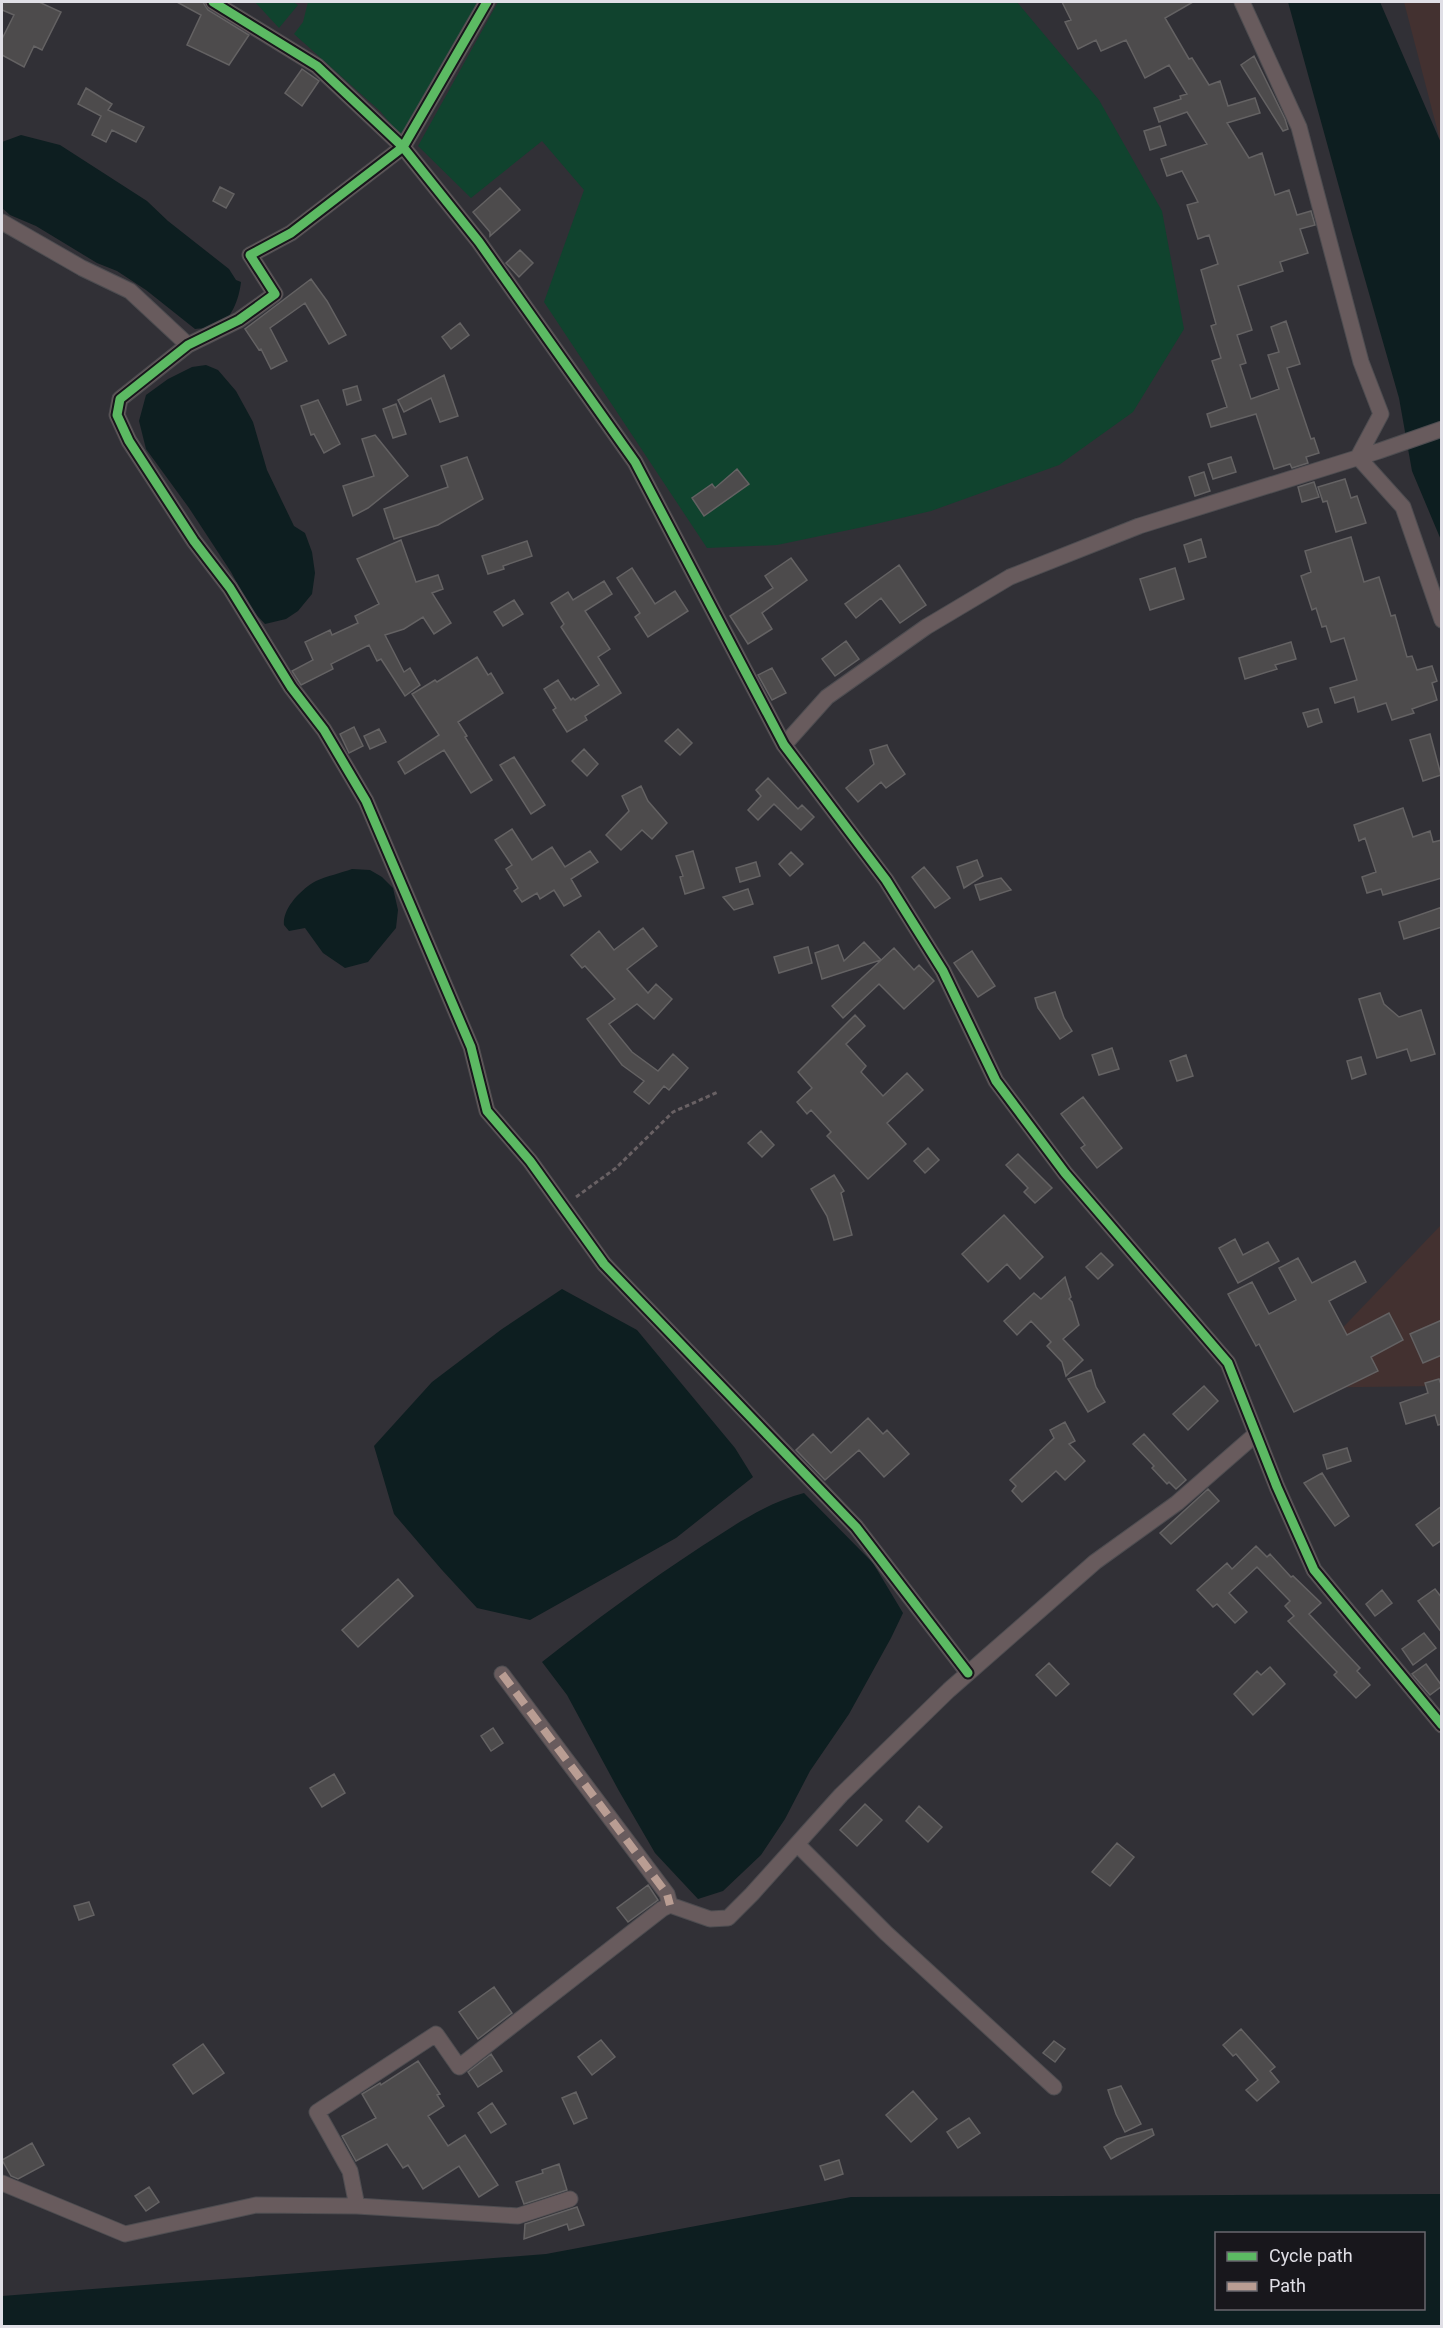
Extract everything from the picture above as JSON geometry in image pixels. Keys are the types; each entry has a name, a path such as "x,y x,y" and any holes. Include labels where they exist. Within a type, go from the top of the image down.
{"street":[{"path":"213,2 317,66 403,147 479,242 635,462 784,745 892,890 943,971 996,1081 1065,1173 1228,1363 1314,1570 1442,1725"},
{"path":"487,2 403,147 291,233 250,255 275,294 239,320 188,345 120,399 117,415 142,461 194,541 230,588 291,687 324,730 366,801 403,891 429,944 471,1047 487,1111 530,1161 604,1264 856,1527 968,1673"},
{"path":"1242,2 1299,127 1361,362 1381,414 1358,457"},
{"path":"2,222 82,268 130,291 188,345"},
{"path":"784,745 827,697 926,627 1010,577 1139,526 1442,429"},
{"path":"1358,457 1403,507 1442,620"},
{"path":"357,2206 350,2171 317,2112 436,2034 459,2067 662,1908 670,1905 710,1919 728,1918 841,1795 968,1673 1095,1562 1177,1503 1256,1434"},
{"path":"502,1674 667,1894 670,1905"},
{"path":"797,1844 886,1933 1054,2087"},
{"path":"2,2183 125,2234 256,2205 357,2206 518,2216 570,2199"}],"path":[{"path":"563,1206 616,1168 673,1112 718,1092"}],"shaded area":[{"path":"1288,2 1380,2 1441,143 1441,540 1412,471 1399,398"},
{"path":"1404,2 1441,2 1441,144"},
{"path":"21,135 60,145 147,201 168,221 229,269 236,280 241,282 236,302 226,319 215,327 195,329 146,290 117,271 97,263 36,226 10,215 2,208 2,142"},
{"path":"206,365 218,370 236,391 253,422 267,470 294,526 305,533 312,552 315,573 312,594 298,611 286,619 265,624 251,609 231,572 189,508 146,449 139,421 146,395 168,379 192,367"},
{"path":"352,869 370,870 382,877 393,888 398,910 396,928 368,962 345,968 323,953 305,928 289,931 284,925 284,919 289,906 310,885 320,879"},
{"path":"1441,1225 1441,1386 1285,1388"},
{"path":"562,1289 637,1330 735,1448 753,1477 676,1538 530,1620 477,1608 442,1570 394,1514 374,1446 432,1382 502,1329"},
{"path":"804,1493 873,1563 903,1613 849,1714 810,1771 785,1819 761,1855 723,1891 698,1899 655,1853 567,1695 542,1662 621,1602 702,1546 764,1509"},
{"path":"1441,2194 1441,2326 2,2326 2,2296 546,2254 851,2197"}],"green space":[{"path":"255,2 293,2 298,5 279,28"},
{"path":"308,2 482,2 401,136 380,111 294,34 303,22"},
{"path":"498,2 1017,2 1099,100 1162,211 1184,329 1133,412 1059,465 931,511 777,545 707,548 544,302 584,190 542,141 471,198 418,146"}],"building":[{"path":"2,2 39,2 61,12 42,50 34,46 24,67 2,55 2,39 14,15 2,10"},
{"path":"177,2 203,2 208,10 249,35 229,65 187,45 201,15"},
{"path":"1062,2 1193,2 1165,18 1189,59 1192,58 1209,85 1220,81 1228,106 1255,98 1260,113 1227,123 1249,158 1262,153 1275,195 1289,190 1297,215 1311,211 1315,225 1300,229 1308,253 1280,262 1283,271 1238,286 1252,330 1237,335 1246,363 1240,365 1251,399 1279,389 1268,355 1279,352 1271,327 1286,321 1300,364 1287,368 1311,439 1314,438 1319,453 1306,457 1308,463 1292,468 1290,464 1274,469 1256,414 1211,427 1207,414 1227,407 1212,361 1221,358 1211,326 1216,324 1201,270 1218,264 1209,235 1198,239 1187,205 1198,202 1182,171 1167,176 1161,159 1207,144 1187,112 1159,122 1154,108 1181,99 1180,96 1187,94 1169,65 1145,78 1126,40 1101,51 1096,40 1078,49 1065,22 1071,20"},
{"path":"1254,56 1288,129 1283,131 1241,65"},
{"path":"302,69 319,81 302,106 285,93"},
{"path":"86,88 112,104 108,110 144,127 136,142 112,130 106,142 92,135 101,116 78,104"},
{"path":"1160,126 1166,145 1150,150 1144,131"},
{"path":"220,187 234,194 226,208 213,201"},
{"path":"500,188 520,210 490,236 490,232 473,212"},
{"path":"520,250 533,263 519,277 506,263"},
{"path":"311,279 327,301 346,335 329,344 305,303 270,328 287,361 271,369 261,349 259,350 245,329"},
{"path":"460,323 469,335 451,349 442,337"},
{"path":"444,375 458,416 440,422 431,398 404,412 398,400"},
{"path":"357,386 361,400 347,405 343,390"},
{"path":"318,400 340,444 324,453 314,434 311,435 301,406"},
{"path":"396,404 406,434 393,438 383,409"},
{"path":"375,435 408,476 368,508 353,516 343,486 374,476 362,439"},
{"path":"467,457 483,499 438,525 394,539 384,509 448,487 441,466"},
{"path":"1231,457 1236,472 1213,479 1208,464"},
{"path":"737,469 749,484 704,516 692,498 712,484 715,488"},
{"path":"1204,472 1210,491 1195,496 1189,477"},
{"path":"1345,479 1351,498 1357,496 1366,523 1336,532 1327,501 1323,502 1318,487"},
{"path":"1314,482 1319,497 1302,502 1298,487"},
{"path":"1351,537 1364,582 1379,577 1391,616 1395,615 1407,657 1412,656 1417,670 1432,666 1437,681 1432,683 1437,700 1412,709 1414,713 1392,720 1386,703 1358,712 1354,697 1335,703 1330,688 1357,680 1344,638 1331,642 1326,626 1322,627 1316,608 1312,610 1301,576 1311,572 1305,551"},
{"path":"1201,539 1206,557 1189,562 1184,545"},
{"path":"401,540 416,582 438,575 443,589 432,593 451,623 434,634 423,617 404,629 385,635 404,672 410,668 420,685 405,696 381,659 377,661 369,645 331,664 333,669 301,685 292,671 313,660 305,642 330,630 332,635 358,623 355,616 379,604 357,559"},
{"path":"527,541 532,556 488,574 482,556"},
{"path":"791,558 807,580 762,613 772,629 748,644 730,616 773,588 765,576"},
{"path":"899,565 926,605 900,623 881,598 856,618 845,604"},
{"path":"632,568 655,604 675,591 688,611 648,637 635,617 640,613 617,578"},
{"path":"1175,568 1184,599 1150,610 1140,579"},
{"path":"604,581 612,594 585,611 610,649 598,657 621,693 585,716 587,720 567,732 553,710 556,708 544,689 558,680 571,700 573,698 575,700 599,685 561,627 564,624 551,603 568,592 573,600"},
{"path":"514,600 523,614 503,626 494,612"},
{"path":"846,641 859,659 835,676 822,659"},
{"path":"1291,642 1296,659 1275,665 1277,669 1245,679 1239,658"},
{"path":"477,657 488,675 491,673 503,693 458,722 492,780 471,793 444,750 405,774 398,762 439,735 412,694 435,680 437,682"},
{"path":"772,668 786,693 772,700 758,675"},
{"path":"1318,709 1322,722 1308,727 1303,713"},
{"path":"354,727 363,746 349,753 340,734"},
{"path":"379,729 386,742 370,749 364,736"},
{"path":"678,729 692,743 680,755 665,741"},
{"path":"1430,734 1441,775 1423,781 1410,740"},
{"path":"887,745 905,774 886,788 881,782 858,802 846,788 874,764 870,750"},
{"path":"584,749 598,764 587,776 572,761"},
{"path":"514,757 545,805 531,814 500,765"},
{"path":"768,778 798,809 802,805 814,817 801,830 774,804 758,820 748,810 761,796 756,790"},
{"path":"641,786 648,801 667,823 652,839 642,830 621,850 606,835 629,811 622,796"},
{"path":"1403,808 1413,837 1430,831 1433,842 1442,840 1442,878 1383,895 1381,889 1367,893 1362,877 1376,872 1365,838 1359,841 1354,825"},
{"path":"512,829 532,860 552,847 565,867 590,851 598,862 571,879 581,896 564,906 554,890 540,899 537,893 522,902 514,891 518,888 506,869 512,865 495,840"},
{"path":"693,851 704,888 685,894 680,877 683,876 676,856"},
{"path":"791,852 803,864 790,876 779,864"},
{"path":"977,860 983,876 964,888 957,867"},
{"path":"756,862 760,876 740,882 736,868"},
{"path":"924,867 950,898 935,908 912,877"},
{"path":"1001,878 1011,890 980,900 975,885"},
{"path":"748,889 753,904 734,910 723,897"},
{"path":"1442,907 1442,927 1404,939 1399,922"},
{"path":"643,928 657,946 627,969 648,993 656,984 672,999 654,1019 637,1004 609,1024 632,1052 658,1071 673,1054 688,1068 669,1090 664,1086 649,1104 634,1092 644,1081 622,1065 587,1019 615,999 585,966 582,968 571,955 599,931 614,950"},
{"path":"864,942 881,960 822,979 815,953 838,945 844,961"},
{"path":"808,947 812,963 779,973 774,957"},
{"path":"894,948 914,970 919,965 934,981 904,1009 879,984 843,1018 832,1006"},
{"path":"972,951 995,986 978,997 954,963"},
{"path":"1055,992 1064,1018 1072,1031 1060,1039 1038,1008 1035,998"},
{"path":"1380,993 1384,1004 1399,1017 1421,1010 1435,1054 1411,1061 1407,1049 1377,1058 1359,999"},
{"path":"855,1015 865,1026 846,1044 866,1066 861,1072 883,1096 907,1073 923,1090 887,1123 906,1144 868,1179 827,1136 831,1132 811,1110 807,1114 797,1102 812,1088 798,1072"},
{"path":"1112,1048 1119,1069 1099,1075 1092,1055"},
{"path":"1186,1055 1193,1076 1177,1081 1170,1061"},
{"path":"1361,1057 1366,1074 1352,1079 1347,1061"},
{"path":"1083,1097 1122,1148 1097,1168 1081,1148 1085,1145 1061,1114"},
{"path":"761,1131 774,1145 762,1157 748,1143"},
{"path":"928,1148 939,1160 925,1173 914,1161"},
{"path":"1018,1154 1052,1188 1035,1203 1024,1192 1028,1188 1006,1165"},
{"path":"834,1175 844,1191 841,1193 852,1235 834,1240 827,1216 811,1189"},
{"path":"1004,1215 1043,1257 1020,1279 1007,1264 988,1282 962,1254"},
{"path":"1235,1239 1243,1255 1268,1242 1279,1261 1238,1283 1219,1248"},
{"path":"1101,1253 1113,1265 1098,1279 1086,1267"},
{"path":"1298,1258 1312,1283 1355,1261 1366,1282 1329,1301 1347,1335 1389,1313 1403,1340 1371,1357 1378,1371 1294,1412 1259,1344 1256,1346 1228,1294 1252,1282 1269,1314 1296,1300 1279,1268"},
{"path":"1065,1277 1071,1297 1069,1299 1079,1325 1063,1339 1083,1360 1066,1376 1062,1362 1047,1346 1051,1342 1031,1321 1017,1335 1004,1321 1034,1293 1041,1299"},
{"path":"1442,1320 1442,1355 1423,1363 1410,1334"},
{"path":"1091,1370 1096,1387 1105,1402 1088,1412 1068,1379"},
{"path":"1439,1379 1442,1387 1442,1424 1438,1425 1435,1415 1406,1424 1400,1403 1428,1393 1425,1383"},
{"path":"1204,1386 1218,1401 1188,1430 1173,1414"},
{"path":"868,1418 883,1434 887,1430 909,1454 884,1477 859,1450 825,1480 796,1450 813,1434 831,1453"},
{"path":"1065,1422 1075,1441 1069,1444 1085,1461 1065,1480 1056,1471 1022,1502 1012,1491 1016,1486 1010,1480 1054,1438 1050,1430"},
{"path":"1144,1434 1186,1480 1176,1489 1169,1482 1167,1484 1133,1444"},
{"path":"1347,1448 1351,1461 1327,1469 1323,1455"},
{"path":"1322,1473 1349,1516 1335,1526 1304,1483"},
{"path":"1208,1489 1219,1501 1171,1544 1160,1533"},
{"path":"1442,1506 1442,1540 1433,1546 1416,1525"},
{"path":"1256,1546 1267,1557 1270,1554 1291,1577 1293,1576 1321,1603 1309,1614 1360,1668 1357,1671 1370,1685 1356,1698 1334,1675 1337,1672 1288,1621 1294,1616 1285,1606 1290,1601 1257,1567 1229,1593 1247,1612 1235,1623 1217,1604 1213,1607 1197,1590 1227,1563 1232,1569"},
{"path":"398,1579 413,1596 358,1647 342,1630"},
{"path":"1435,1589 1442,1598 1442,1633 1418,1601"},
{"path":"1382,1590 1392,1603 1375,1616 1366,1604"},
{"path":"1424,1633 1436,1648 1413,1665 1402,1649"},
{"path":"1049,1663 1069,1684 1056,1696 1036,1675"},
{"path":"1426,1664 1442,1686 1430,1695 1412,1674"},
{"path":"1270,1667 1285,1684 1253,1715 1234,1694 1257,1671 1261,1675"},
{"path":"493,1728 503,1743 491,1751 481,1736"},
{"path":"334,1774 345,1793 322,1807 310,1788"},
{"path":"865,1804 882,1820 857,1846 840,1830"},
{"path":"919,1806 942,1827 928,1842 906,1821"},
{"path":"1117,1843 1134,1857 1110,1886 1092,1872"},
{"path":"648,1885 658,1900 628,1922 617,1908"},
{"path":"89,1902 94,1915 79,1920 74,1906"},
{"path":"494,1987 512,2013 478,2039 459,2012"},
{"path":"1241,2029 1275,2067 1270,2071 1279,2082 1257,2101 1246,2090 1258,2080 1236,2054 1233,2056 1223,2045"},
{"path":"601,2040 615,2057 592,2075 578,2057"},
{"path":"1054,2041 1065,2049 1055,2062 1043,2053"},
{"path":"203,2044 224,2073 193,2094 173,2065"},
{"path":"491,2054 502,2071 478,2087 468,2072"},
{"path":"418,2061 440,2094 437,2095 444,2106 428,2116 448,2146 465,2135 498,2185 479,2197 459,2166 423,2189 408,2165 403,2168 387,2144 356,2161 342,2136 376,2118 362,2094 380,2083 381,2085"},
{"path":"1121,2086 1141,2124 1125,2132 1108,2090"},
{"path":"913,2091 937,2119 911,2142 886,2115"},
{"path":"576,2092 587,2118 574,2124 562,2098"},
{"path":"492,2103 506,2124 491,2133 478,2113"},
{"path":"969,2118 980,2133 958,2148 947,2132"},
{"path":"1152,2129 1154,2135 1111,2159 1104,2147 1117,2139"},
{"path":"32,2143 44,2165 18,2179 11,2176 2,2160"},
{"path":"839,2160 843,2174 825,2180 820,2166"},
{"path":"559,2164 567,2190 524,2204 516,2182 543,2173 542,2170"},
{"path":"149,2187 159,2202 146,2211 135,2196"},
{"path":"577,2207 584,2225 569,2230 567,2224 524,2239 525,2224"}],"marked path":[{"path":"502,1674 667,1894 670,1905"}],"cycle path":[{"path":"213,2 317,66 403,147 479,242 635,462 784,745 886,880 943,971 996,1081 1065,1173 1228,1363 1277,1487 1314,1570 1442,1725"},
{"path":"487,2 403,147 291,233 250,255 275,294 239,320 188,345 120,399 117,415 129,441 194,541 230,588 291,687 324,730 366,801 471,1047 487,1111 530,1161 604,1264 856,1527 968,1673"}]}
